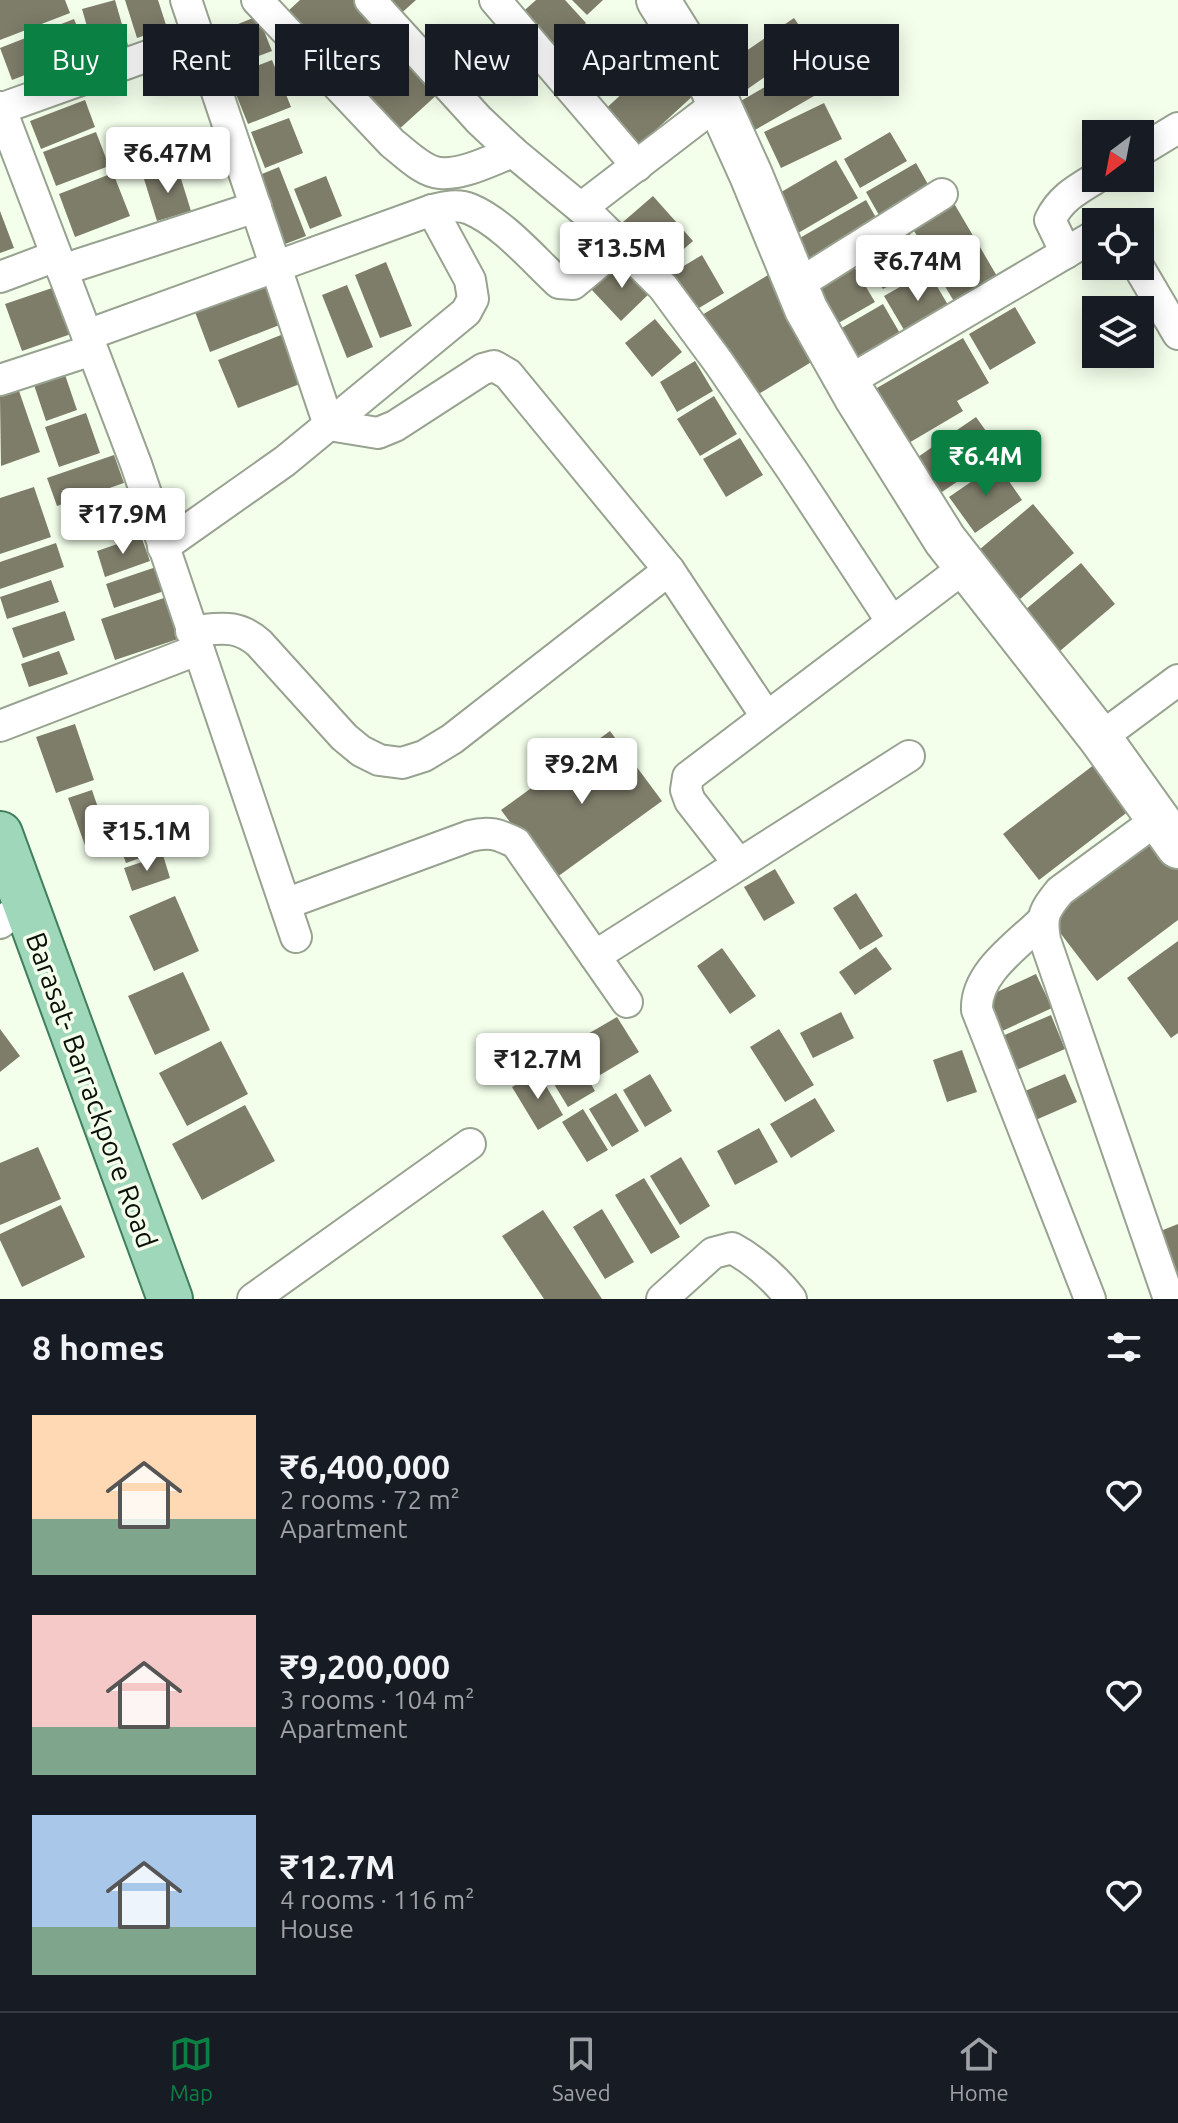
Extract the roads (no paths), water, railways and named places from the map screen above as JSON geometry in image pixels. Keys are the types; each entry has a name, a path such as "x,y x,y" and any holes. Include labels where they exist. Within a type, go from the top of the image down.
{"main road":[{"name":"Barasat- Barrackpore Road","path":"0,834 12,914 170,1299"}],"street":[{"path":"186,0 194,24"},
{"path":"257,0 392,143 416,162 438,174 460,171 513,152"},
{"path":"370,0 479,120 621,244 663,287 710,350 892,622"},
{"path":"495,0 637,166"},
{"path":"658,0 708,80 806,309 847,382 945,540 1100,738 1168,833 1060,891 1048,905 1042,921 980,987 977,1010 1090,1299"},
{"path":"143,57 0,108 136,464 296,937"},
{"path":"218,96 329,425"},
{"path":"581,208 718,103"},
{"path":"1154,143 1178,128"},
{"path":"1066,253 1050,220 1056,206 1082,186"},
{"path":"797,285 942,194"},
{"path":"0,380 275,265 432,210 453,206 469,208 491,221 559,283 573,284 621,244"},
{"path":"0,277 256,207"},
{"path":"163,547 249,489 466,312 473,299 470,280 432,210"},
{"path":"847,382 1082,243"},
{"path":"1146,280 1178,334"},
{"path":"329,425 378,433 395,426 483,369 494,366 508,374 669,570 766,716"},
{"path":"739,864 690,801 686,790 688,777 965,567"},
{"path":"0,726 194,640 230,628 246,632 259,643 344,737 361,751 379,760 402,763 424,756 452,739 669,570"},
{"path":"1100,738 1178,680"},
{"path":"595,956 909,756"},
{"path":"285,904 487,831 516,843 627,1002"},
{"path":"1042,921 1045,940 1169,1299"},
{"path":"253,1299 470,1144"},
{"path":"662,1299 713,1253 732,1248 748,1256 772,1276 791,1299"}]}
